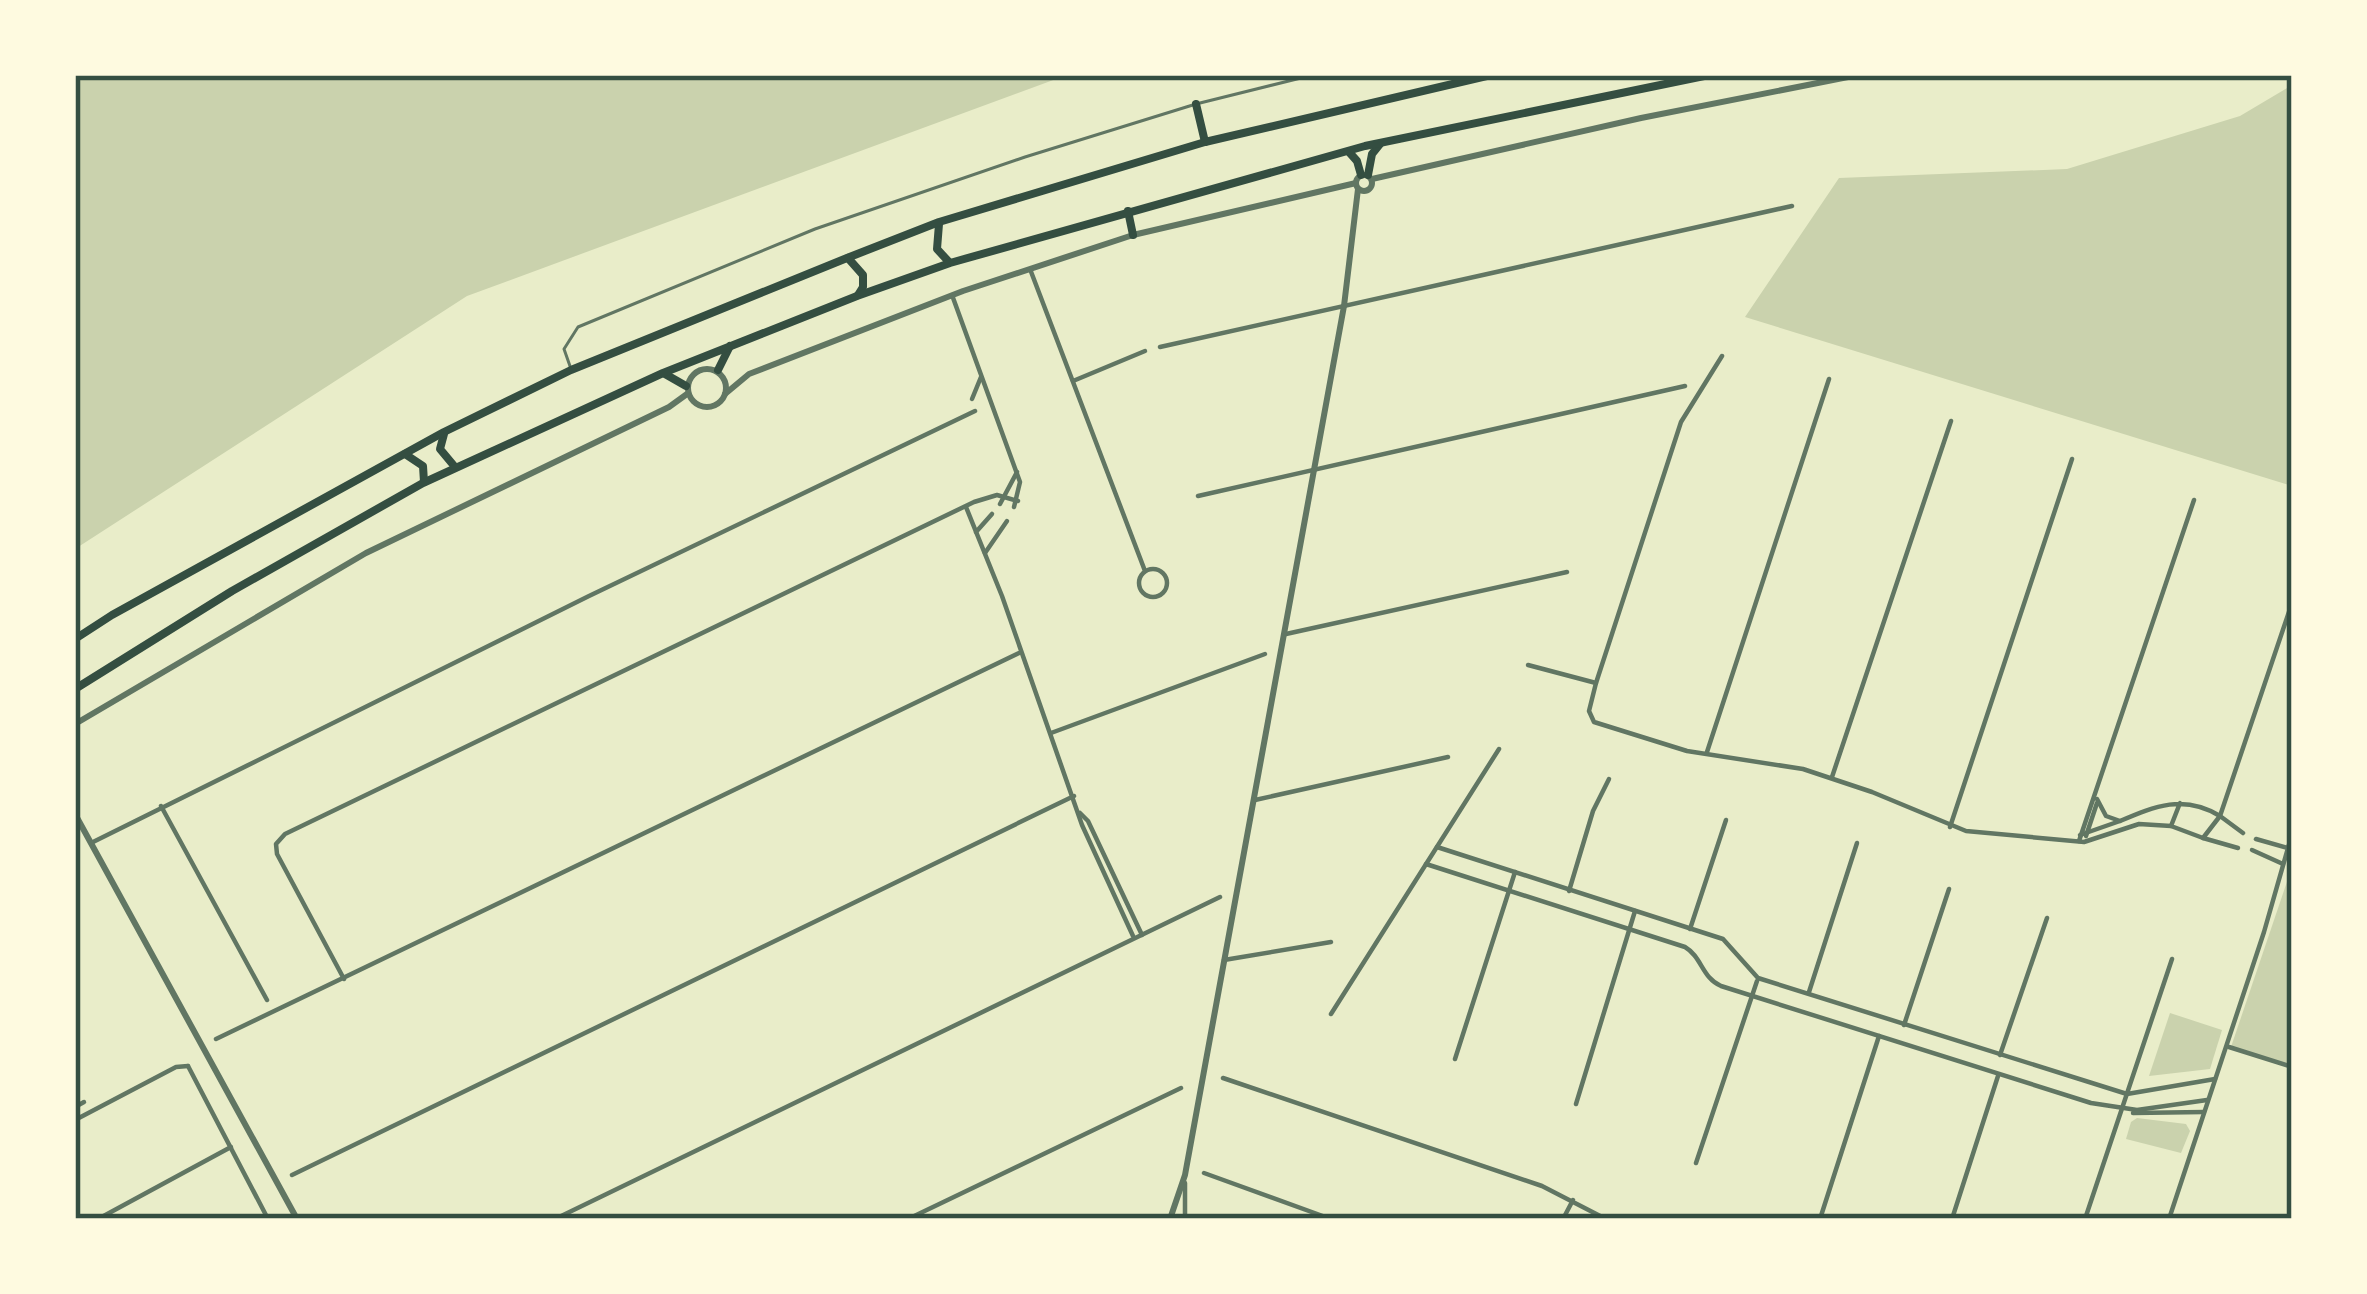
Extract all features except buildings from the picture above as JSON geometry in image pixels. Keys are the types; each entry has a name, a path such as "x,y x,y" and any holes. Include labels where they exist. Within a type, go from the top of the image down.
{"highway":[{"path":"75,639 444,432 571,370 847,258 939,222 1205,142 1491,75"},
{"path":"75,688 232,591 454,467 663,373 857,296 950,263 1348,151 1708,75"},
{"path":"1196,104 1205,142"},
{"path":"1364,182 1372,154 1383,142"},
{"path":"1348,151 1358,161 1364,182"},
{"path":"1128,212 1133,235"},
{"path":"939,222 937,249 950,263"},
{"path":"847,258 863,275 857,296"},
{"path":"723,376 730,346"},
{"path":"663,373 687,390"},
{"path":"444,432 442,458 454,467"},
{"path":"405,454 424,466 423,483"}],"street":[{"path":"75,724 366,553 669,407 702,371 723,376 749,374 952,295 1133,235 1641,118 1858,75"},
{"path":"1170,1219 1185,1175 1364,182"},
{"path":"1160,347 1792,206"},
{"path":"1030,269 1145,571"},
{"path":"952,295 1017,472 1016,504 1006,495"},
{"path":"1072,381 1145,351"},
{"path":"1722,356 1681,422 1596,683 1589,711 1594,722 1669,746 1832,778 1951,827 2081,838 2139,824 2171,826 2238,848"},
{"path":"669,407 709,405 749,374"},
{"path":"723,376 725,394"},
{"path":"966,413 981,377"},
{"path":"1707,752 1829,379"},
{"path":"1198,496 1685,386"},
{"path":"687,390 694,404"},
{"path":"984,408 992,406"},
{"path":"91,843 975,410"},
{"path":"1832,778 1951,421"},
{"path":"1951,827 2072,459"},
{"path":"1000,504 1017,472"},
{"path":"344,979 277,854 276,844 285,834 966,507 1006,495"},
{"path":"2081,838 2194,500"},
{"path":"966,507 1080,813 1138,937"},
{"path":"975,532 992,514"},
{"path":"985,553 1006,521"},
{"path":"1154,568 1166,576 1167,586 1158,596 1149,596 1139,587 1145,571 1154,568"},
{"path":"1282,634 1567,572"},
{"path":"2203,838 2220,816 2292,603"},
{"path":"216,1040 1019,653"},
{"path":"1049,733 1265,654"},
{"path":"1528,665 1596,683"},
{"path":"1331,1014 1499,749"},
{"path":"1254,801 1448,757"},
{"path":"1569,891 1593,811 1609,779"},
{"path":"2081,838 2097,803 2096,793"},
{"path":"292,1175 1074,796"},
{"path":"2081,838 2157,806 2180,802 2204,806 2243,833"},
{"path":"2171,826 2180,802"},
{"path":"2097,803 2107,816 2120,821"},
{"path":"161,806 267,1000"},
{"path":"75,814 204,1049 205,1077 231,1148 268,1219"},
{"path":"1690,929 1726,820"},
{"path":"2169,1219 2292,834"},
{"path":"2283,864 2254,851 2258,839 2288,848"},
{"path":"1808,994 1857,843"},
{"path":"1438,847 1729,943 1758,978 2127,1094 2215,1079"},
{"path":"1426,864 1690,950 1714,983 1752,996 2122,1110 2204,1112"},
{"path":"1455,1059 1515,872"},
{"path":"1904,1025 1949,889"},
{"path":"555,1219 1220,897"},
{"path":"1576,1104 1635,911"},
{"path":"2000,1056 2047,918"},
{"path":"1223,960 1331,942"},
{"path":"2085,1219 2172,959"},
{"path":"1696,1163 1758,978"},
{"path":"1845,1025 1850,1008"},
{"path":"1820,1219 1880,1036"},
{"path":"1950,1059 1956,1042"},
{"path":"2226,1047 2292,1067"},
{"path":"196,1058 204,1049"},
{"path":"75,1120 176,1067 189,1065 205,1077 297,1219"},
{"path":"1952,1219 1998,1074"},
{"path":"1223,1078 1573,1200 1606,1219"},
{"path":"908,1219 1181,1088"},
{"path":"2122,1110 2207,1100"},
{"path":"75,1107 84,1102"},
{"path":"98,1219 231,1148"},
{"path":"1204,1174 1331,1219"},
{"path":"1185,1175 1185,1219"},
{"path":"1563,1219 1573,1200"}],"lane":[{"path":"571,370 564,350 578,327 688,280 917,193 1196,104 1313,75"}],"green space":[{"path":"75,75 1067,75 467,296 75,549"},
{"path":"2292,85 2292,486 1745,317 1839,178 2067,169 2240,116"},
{"path":"2292,867 2292,1066 2231,1047"},
{"path":"2170,1013 2222,1030 2210,1069 2149,1076"},
{"path":"2137,1118 2186,1124 2190,1131 2181,1153 2126,1139"}]}
